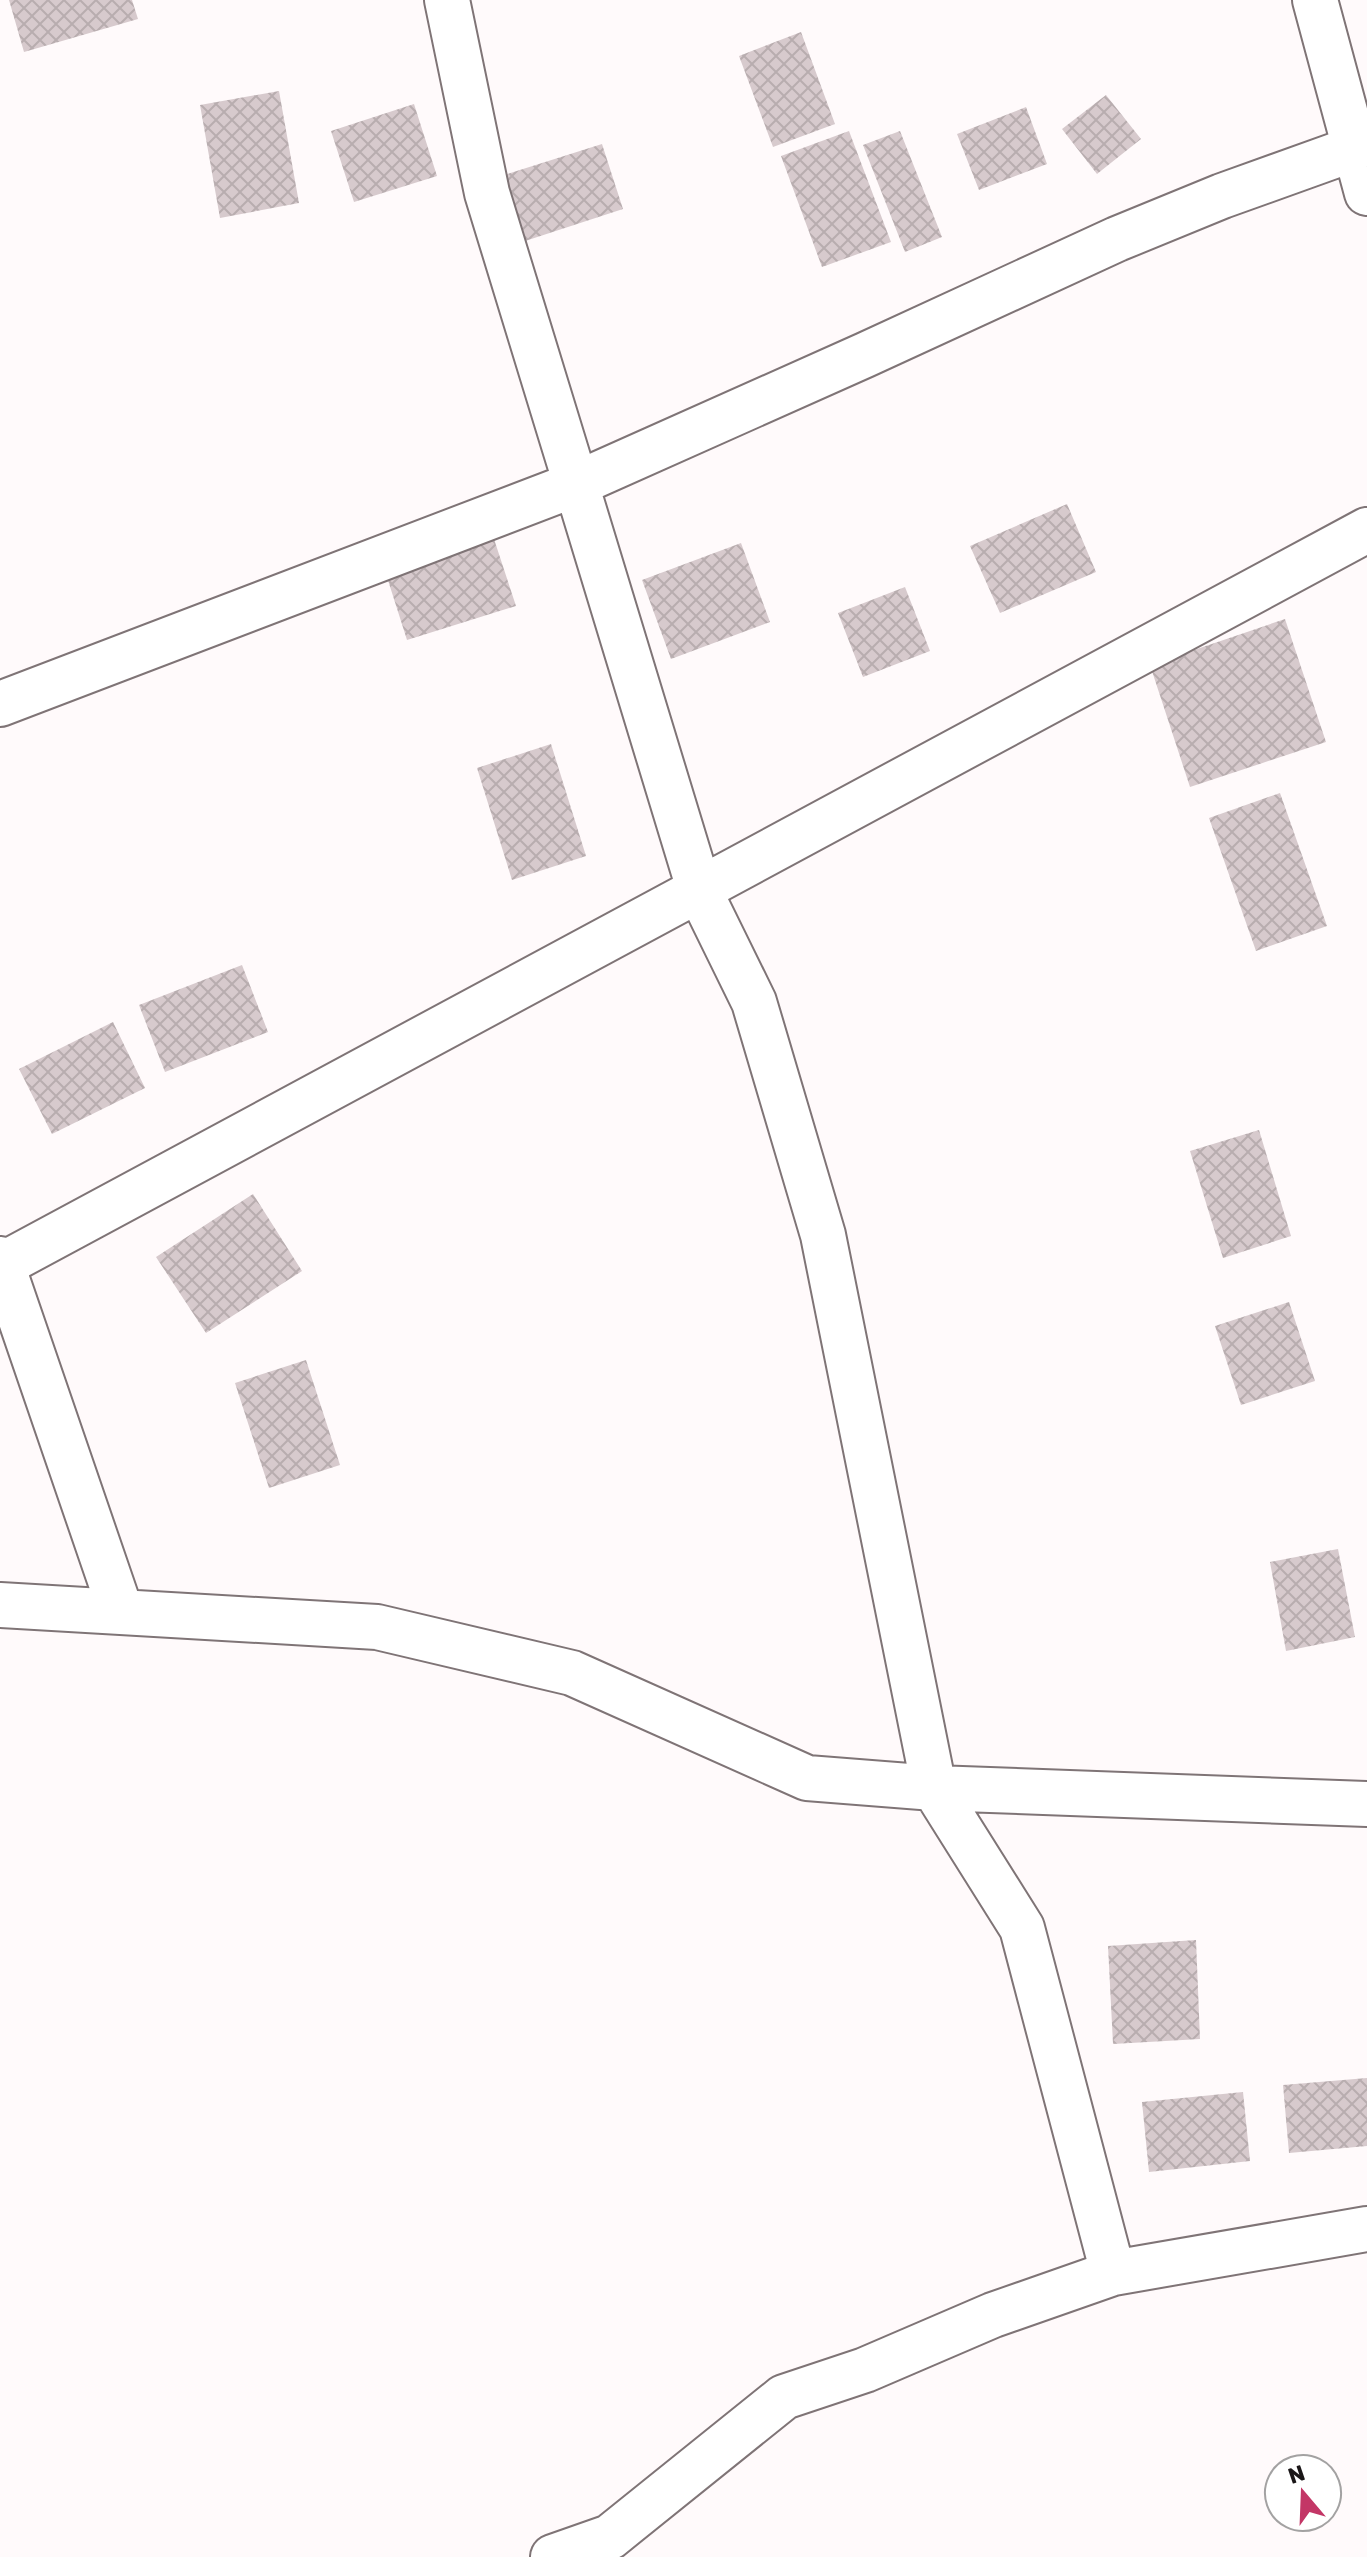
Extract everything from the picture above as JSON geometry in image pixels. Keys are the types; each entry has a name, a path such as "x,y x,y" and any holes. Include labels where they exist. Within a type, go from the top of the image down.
{"street":[{"path":"447,0 487,193 700,892 754,1002 823,1235 934,1788 1022,1928 1113,2273"},
{"path":"1315,0 1367,193"},
{"path":"0,704 576,484 1117,239 1222,196 1353,149"},
{"path":"121,1612 1,1263 700,892 1367,530"},
{"path":"0,1605 377,1627 572,1673 807,1778 934,1788 1367,1804"},
{"path":"553,2557 610,2537 784,2397 865,2370 993,2315 1113,2273 1367,2229"}],"building":[{"path":"9,0 132,0 138,19 24,52"},
{"path":"801,32 835,124 773,147 739,56"},
{"path":"279,91 299,203 220,218 200,105"},
{"path":"1106,95 1141,139 1097,174 1062,129"},
{"path":"414,104 437,176 354,202 331,131"},
{"path":"1026,107 1047,164 979,190 957,134"},
{"path":"849,131 891,242 822,267 781,156"},
{"path":"900,131 942,237 905,252 863,145"},
{"path":"602,144 623,209 519,243 498,177"},
{"path":"1067,504 1096,572 1000,613 970,546"},
{"path":"494,539 516,606 407,640 386,574"},
{"path":"741,543 770,622 671,659 642,580"},
{"path":"905,587 930,651 863,677 838,613"},
{"path":"1285,619 1326,742 1190,787 1150,665"},
{"path":"551,744 586,856 512,880 477,768"},
{"path":"1280,793 1327,926 1256,951 1209,818"},
{"path":"242,965 268,1032 165,1072 139,1005"},
{"path":"113,1022 145,1088 52,1134 19,1069"},
{"path":"1259,1130 1291,1236 1223,1258 1190,1151"},
{"path":"253,1194 302,1271 206,1333 156,1257"},
{"path":"1289,1302 1315,1381 1241,1405 1215,1326"},
{"path":"306,1360 340,1465 269,1488 235,1383"},
{"path":"1338,1549 1355,1637 1286,1651 1270,1562"},
{"path":"1196,1940 1200,2039 1113,2044 1108,1946"},
{"path":"1367,2078 1367,2146 1289,2153 1283,2085"},
{"path":"1243,2092 1250,2161 1149,2172 1142,2102"}]}
